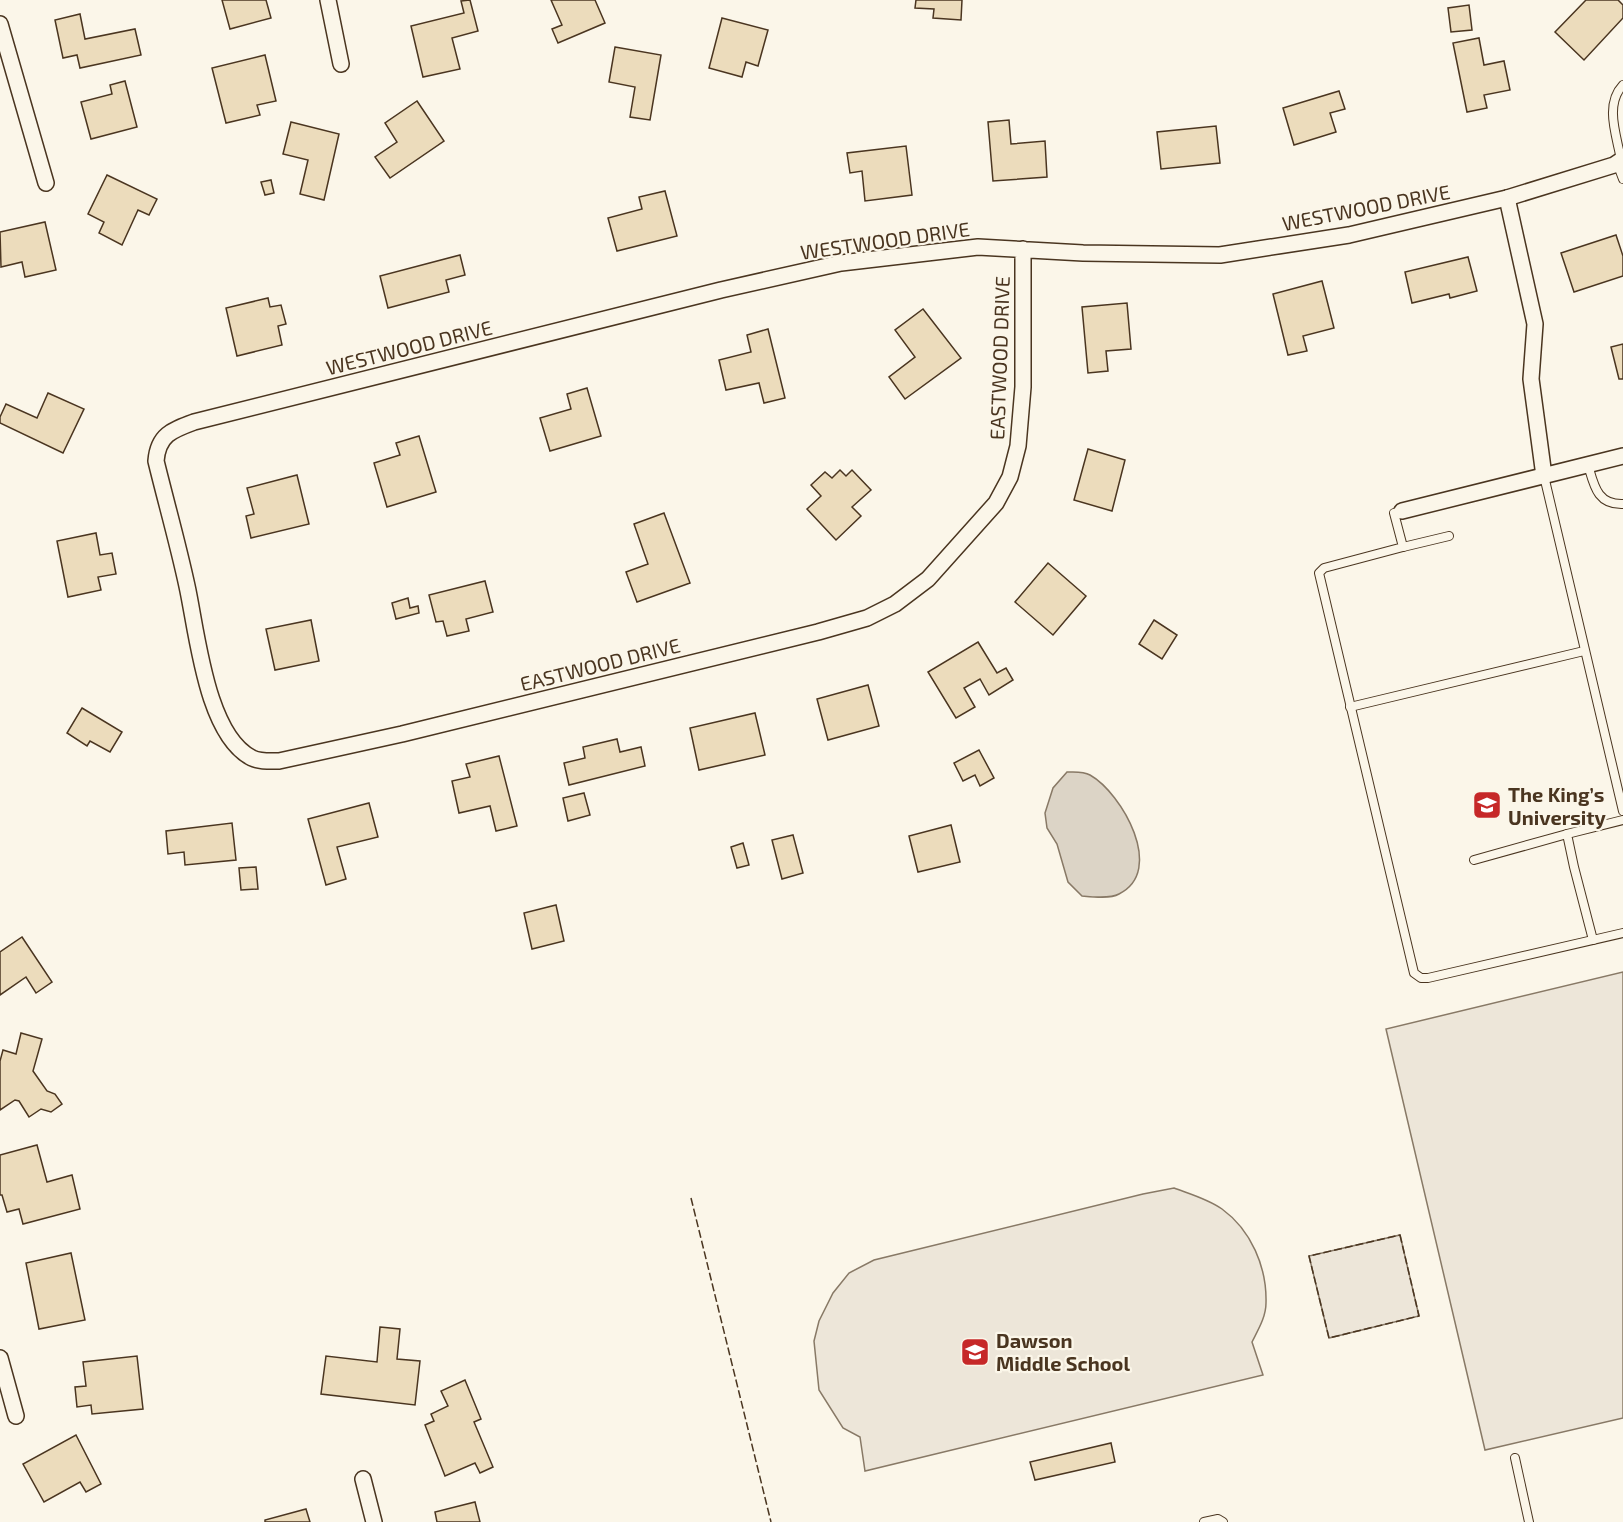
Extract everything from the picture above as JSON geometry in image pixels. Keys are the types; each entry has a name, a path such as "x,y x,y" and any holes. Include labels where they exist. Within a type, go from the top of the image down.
{"street":[{"path":"328,0 341,64"},
{"path":"0,24 46,183"},
{"name":"WESTWOOD DRIVE","path":"163,438 178,428 194,422 721,290 830,265 978,247 1083,253 1220,255 1349,236 1507,198 1620,161"},
{"path":"1507,198 1534,324 1531,379 1544,477"},
{"name":"EASTWOOD DRIVE","path":"163,438 157,448 156,461 187,585 207,687 222,723 237,745 250,758 260,761 279,761 402,734 867,618 895,604 928,579 996,502 1010,477 1018,446 1023,387 1023,249"},
{"path":"1402,511 1623,456"},
{"path":"0,1358 16,1416"},
{"path":"363,1479 374,1522"}],"lane":[{"path":"1623,85 1613,100 1612,112 1623,179"},
{"path":"1588,465 1596,492 1612,504 1623,504"},
{"path":"1544,477 1623,811"},
{"path":"1402,511 1394,513 1403,547"},
{"path":"1449,536 1324,568 1319,573 1414,973 1421,978 1428,978 1623,933"},
{"path":"1350,707 1584,651"},
{"path":"1474,860 1623,820"},
{"path":"1567,834 1593,940"},
{"path":"1515,1458 1529,1522"},
{"path":"1204,1522 1218,1519 1223,1522"}],"shaded area":[{"path":"1067,772 1090,775 1102,784 1126,814 1134,833 1139,851 1139,868 1133,883 1115,896 1082,896 1068,882 1057,844 1047,828 1045,813 1053,788"},
{"path":"1623,972 1623,1418 1485,1450 1386,1029"},
{"path":"1174,1188 1217,1205 1241,1227 1255,1250 1264,1276 1266,1308 1252,1342 1263,1375 865,1471 860,1437 843,1428 819,1390 814,1341 819,1321 833,1293 849,1273 874,1260"},
{"path":"1400,1235 1419,1316 1329,1338 1309,1256"}],"building":[{"path":"222,0 266,0 271,18 230,29"},
{"path":"470,0 478,31 452,38 460,69 423,77 411,26 464,13 461,1"},
{"path":"551,0 595,0 605,23 558,43 552,29 562,25"},
{"path":"916,0 962,0 961,20 933,18 934,9 915,8"},
{"path":"1586,0 1618,0 1623,5 1623,18 1584,60 1555,32"},
{"path":"1469,5 1472,30 1451,32 1448,8"},
{"path":"80,14 85,39 135,29 141,55 80,68 77,55 63,58 55,20"},
{"path":"722,18 768,30 758,66 746,62 742,77 709,68"},
{"path":"1479,38 1484,65 1504,61 1510,90 1484,95 1487,108 1467,112 1453,43"},
{"path":"615,47 661,55 650,120 630,117 635,87 609,82"},
{"path":"265,55 276,101 257,105 260,115 226,123 212,68"},
{"path":"125,81 137,127 91,139 81,102 112,94 110,85"},
{"path":"1339,91 1345,109 1330,113 1336,132 1294,145 1283,108"},
{"path":"417,101 444,141 390,178 375,157 397,142 385,123"},
{"path":"1009,120 1011,144 1045,141 1047,177 993,181 988,122"},
{"path":"291,122 339,134 324,200 300,194 308,160 283,154"},
{"path":"1216,126 1220,163 1161,169 1157,132"},
{"path":"906,146 912,195 865,201 862,171 850,173 847,153"},
{"path":"107,175 157,199 149,215 138,210 122,245 99,233 104,222 88,214"},
{"path":"271,180 274,193 265,195 261,182"},
{"path":"665,191 677,236 617,251 608,218 642,209 639,197"},
{"path":"45,222 56,270 25,277 22,262 1,267 0,232"},
{"path":"1616,235 1623,256 1623,276 1574,292 1561,253"},
{"path":"460,255 465,275 446,280 449,292 388,308 380,276"},
{"path":"1468,257 1477,291 1450,298 1449,294 1412,303 1405,272"},
{"path":"1322,281 1334,328 1303,336 1307,351 1288,355 1273,294"},
{"path":"268,298 270,307 281,305 286,324 278,326 282,345 237,356 226,308"},
{"path":"1127,303 1131,349 1106,351 1108,371 1088,373 1082,307"},
{"path":"923,309 961,358 905,399 889,377 915,357 895,330"},
{"path":"768,329 785,398 764,403 759,383 726,390 719,360 751,352 747,335"},
{"path":"1623,344 1623,379 1619,379 1611,347"},
{"path":"587,388 601,436 550,451 540,418 571,409 567,394"},
{"path":"48,393 84,409 63,453 0,423 0,417 6,404 37,418"},
{"path":"419,436 436,492 387,507 374,463 400,455 396,443"},
{"path":"1088,449 1125,460 1112,511 1074,500"},
{"path":"840,470 846,476 852,470 871,490 852,507 861,516 836,540 807,509 821,496 811,485 825,472 832,478"},
{"path":"297,475 309,524 251,538 246,516 254,514 247,488"},
{"path":"664,513 690,583 637,602 626,572 648,564 634,524"},
{"path":"96,533 100,555 112,553 116,574 98,577 101,590 68,597 57,541"},
{"path":"1048,563 1086,596 1053,635 1015,602"},
{"path":"485,581 493,612 466,619 469,631 447,636 443,621 436,622 429,595"},
{"path":"408,598 410,608 418,606 419,613 396,619 392,603"},
{"path":"311,620 319,661 275,670 266,629"},
{"path":"1154,620 1177,635 1162,659 1139,644"},
{"path":"978,642 997,673 1006,668 1013,680 989,695 980,679 964,688 975,707 956,718 928,672"},
{"path":"868,685 879,726 828,740 817,699"},
{"path":"82,708 122,732 110,752 90,741 87,746 67,733"},
{"path":"755,713 765,755 699,770 690,728"},
{"path":"617,739 620,752 641,747 645,766 569,785 564,763 585,758 583,747"},
{"path":"979,750 994,778 980,786 975,775 963,781 954,763"},
{"path":"499,756 517,826 496,831 490,806 459,813 452,781 470,777 466,764"},
{"path":"584,793 590,815 568,821 563,798"},
{"path":"369,803 378,837 337,847 346,879 326,885 308,819"},
{"path":"232,823 236,860 185,865 184,852 168,854 166,831"},
{"path":"951,825 960,862 918,872 909,836"},
{"path":"793,835 803,873 782,879 772,840"},
{"path":"743,843 749,865 737,868 731,847"},
{"path":"256,867 258,889 241,890 239,868"},
{"path":"556,905 564,941 532,949 524,913"},
{"path":"22,937 52,982 36,993 26,977 0,995 0,952"},
{"path":"21,1033 42,1039 33,1071 47,1091 55,1094 62,1104 51,1112 41,1109 29,1117 19,1101 15,1100 0,1110 0,1061 3,1050 16,1054"},
{"path":"37,1145 47,1182 72,1175 80,1209 23,1224 19,1209 7,1212 2,1195 0,1195 0,1155"},
{"path":"71,1253 85,1320 39,1329 26,1263"},
{"path":"380,1327 400,1329 397,1359 420,1361 415,1405 321,1394 326,1356 377,1362"},
{"path":"137,1356 143,1409 92,1414 91,1405 77,1407 75,1387 86,1386 83,1362"},
{"path":"465,1380 481,1419 474,1422 493,1467 480,1473 475,1463 445,1476 425,1425 434,1421 431,1414 448,1406 441,1391"},
{"path":"76,1435 101,1484 86,1492 80,1482 44,1502 23,1464"},
{"path":"1111,1443 1115,1462 1035,1480 1030,1462"},
{"path":"475,1502 480,1522 437,1522 435,1512"},
{"path":"306,1509 310,1522 265,1522 265,1520"}],"fence":[{"path":"691,1198 771,1522"},
{"path":"1400,1235 1419,1316 1329,1338 1309,1256 1400,1235"}],"place":[{"name":"The King’s University","path":"1487,805"},
{"name":"Dawson Middle School","path":"975,1352"}]}
